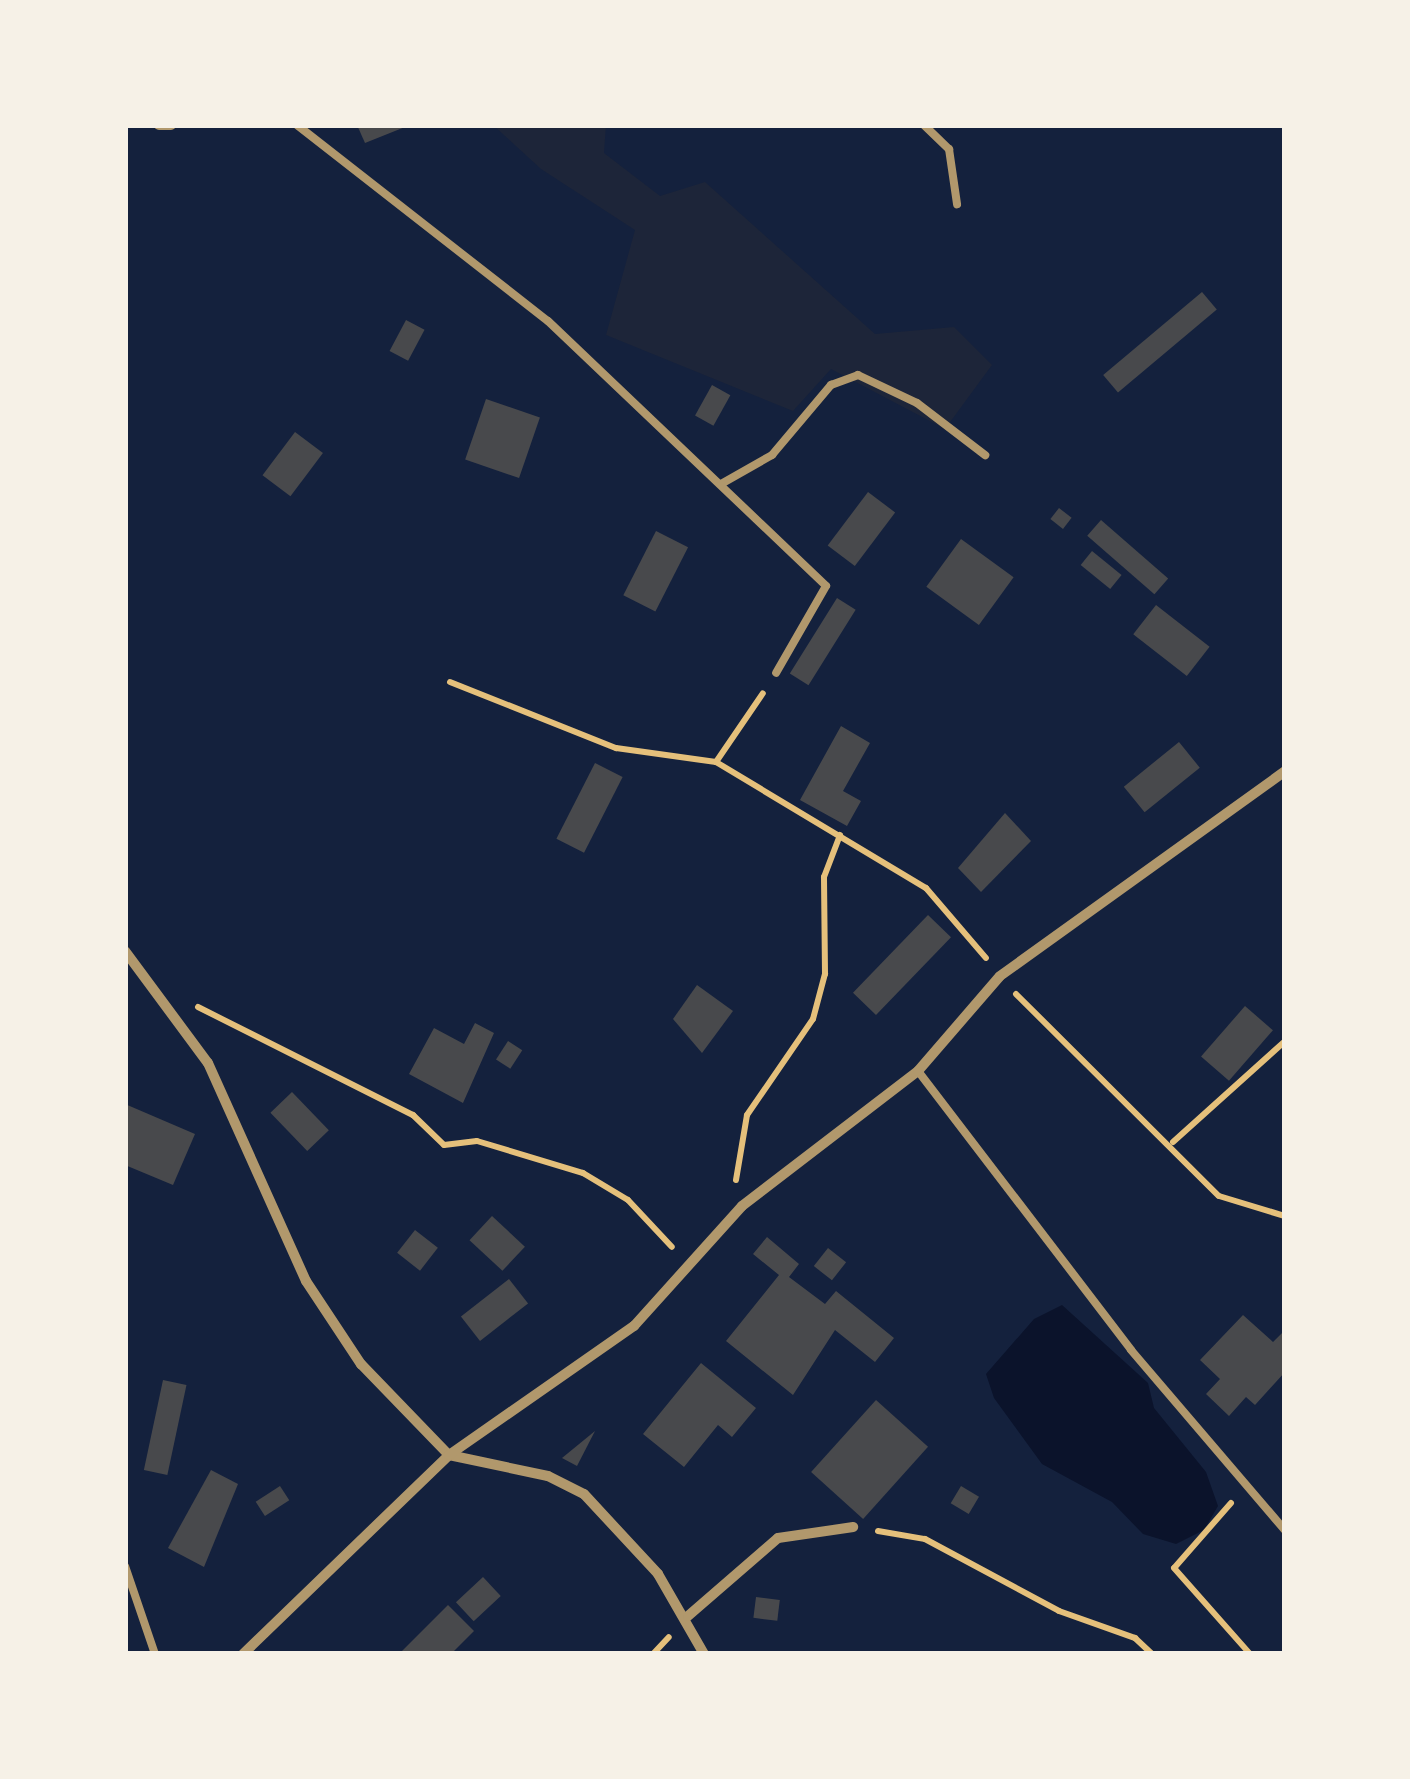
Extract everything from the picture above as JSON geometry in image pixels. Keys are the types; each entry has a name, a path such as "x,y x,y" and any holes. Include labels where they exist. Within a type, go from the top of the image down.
{"street":[{"path":"159,125 171,125"},
{"path":"242,1654 449,1455 634,1326 742,1206 918,1071 1000,976 1285,772"},
{"path":"125,952 172,1004 306,1281 361,1364 449,1455 548,1476 584,1494 688,1616 704,1654"},
{"path":"688,1616 778,1538 853,1527"}],"lane":[{"path":"297,125 548,321 826,586 776,673"},
{"path":"924,125 949,149 957,204"},
{"path":"721,484 772,455 831,385 858,376 917,403 985,454"},
{"path":"918,1071 1285,1530"},
{"path":"125,1566 155,1654"}],"path":[{"path":"716,762 776,673"},
{"path":"450,682 616,748 716,762 926,888 1000,976 1173,1142 1220,1196 1285,1216"},
{"path":"742,1206 734,1174 747,1115 813,1019 821,989 824,877 840,835"},
{"path":"172,1004 205,1007 362,1087 444,1146 478,1142 584,1173 628,1200 688,1269"},
{"path":"1173,1142 1285,1041"},
{"path":"1244,1481 1213,1533 1174,1568 1250,1654"},
{"path":"853,1527 925,1539 1059,1611 1136,1638 1152,1654"}],"shaded area":[{"path":"493,125 606,125 604,153 660,196 705,182 875,334 954,327 992,365 945,429 831,369 793,411 606,335 635,230 541,169"},
{"path":"1062,1305 1148,1383 1154,1408 1206,1472 1218,1506 1204,1530 1176,1544 1143,1534 1112,1502 1042,1464 994,1398 986,1374 1034,1319"}],"building":[{"path":"357,125 410,125 365,143"},
{"path":"1202,292 1217,310 1118,393 1103,375"},
{"path":"406,320 425,330 408,361 390,351"},
{"path":"712,385 730,395 713,426 695,416"},
{"path":"486,399 540,418 519,478 465,460"},
{"path":"295,432 323,453 290,496 263,475"},
{"path":"868,492 895,512 855,566 828,546"},
{"path":"1059,508 1072,518 1063,529 1050,519"},
{"path":"1101,520 1168,578 1154,594 1087,536"},
{"path":"656,531 688,547 655,611 623,595"},
{"path":"961,539 1014,577 979,625 926,587"},
{"path":"1092,551 1122,575 1110,589 1081,565"},
{"path":"837,598 856,610 808,685 790,673"},
{"path":"1156,605 1210,647 1187,676 1133,634"},
{"path":"841,726 870,743 843,791 861,801 847,826 800,800"},
{"path":"1179,742 1200,768 1145,812 1124,787"},
{"path":"595,763 623,777 584,853 556,839"},
{"path":"1005,813 1031,841 981,892 958,868"},
{"path":"928,915 951,937 876,1015 853,993"},
{"path":"697,985 733,1011 702,1053 673,1019"},
{"path":"1245,1006 1273,1030 1229,1081 1201,1057"},
{"path":"475,1023 494,1033 463,1103 409,1074 434,1028 464,1044"},
{"path":"508,1041 522,1050 510,1069 496,1059"},
{"path":"292,1092 329,1130 307,1151 270,1113"},
{"path":"125,1104 195,1134 173,1185 125,1165"},
{"path":"492,1216 525,1247 502,1271 469,1240"},
{"path":"415,1230 438,1248 420,1271 397,1253"},
{"path":"767,1237 799,1264 789,1277 825,1304 836,1291 894,1338 875,1362 835,1330 793,1395 726,1341 779,1275 753,1254"},
{"path":"828,1248 846,1262 832,1280 814,1266"},
{"path":"509,1279 528,1303 480,1341 461,1317"},
{"path":"1243,1315 1273,1342 1285,1330 1285,1372 1255,1405 1246,1397 1229,1416 1206,1394 1220,1379 1200,1360"},
{"path":"701,1363 756,1408 732,1437 718,1425 684,1467 643,1434"},
{"path":"163,1380 186,1385 167,1475 144,1470"},
{"path":"876,1400 928,1447 863,1519 811,1472"},
{"path":"595,1431 577,1466 562,1458"},
{"path":"211,1470 238,1484 204,1567 168,1548"},
{"path":"280,1486 289,1500 265,1516 256,1502"},
{"path":"961,1486 979,1497 969,1514 951,1503"},
{"path":"483,1577 501,1596 474,1621 456,1602"},
{"path":"756,1597 780,1600 777,1621 753,1618"},
{"path":"448,1605 474,1631 451,1654 399,1654"}]}
